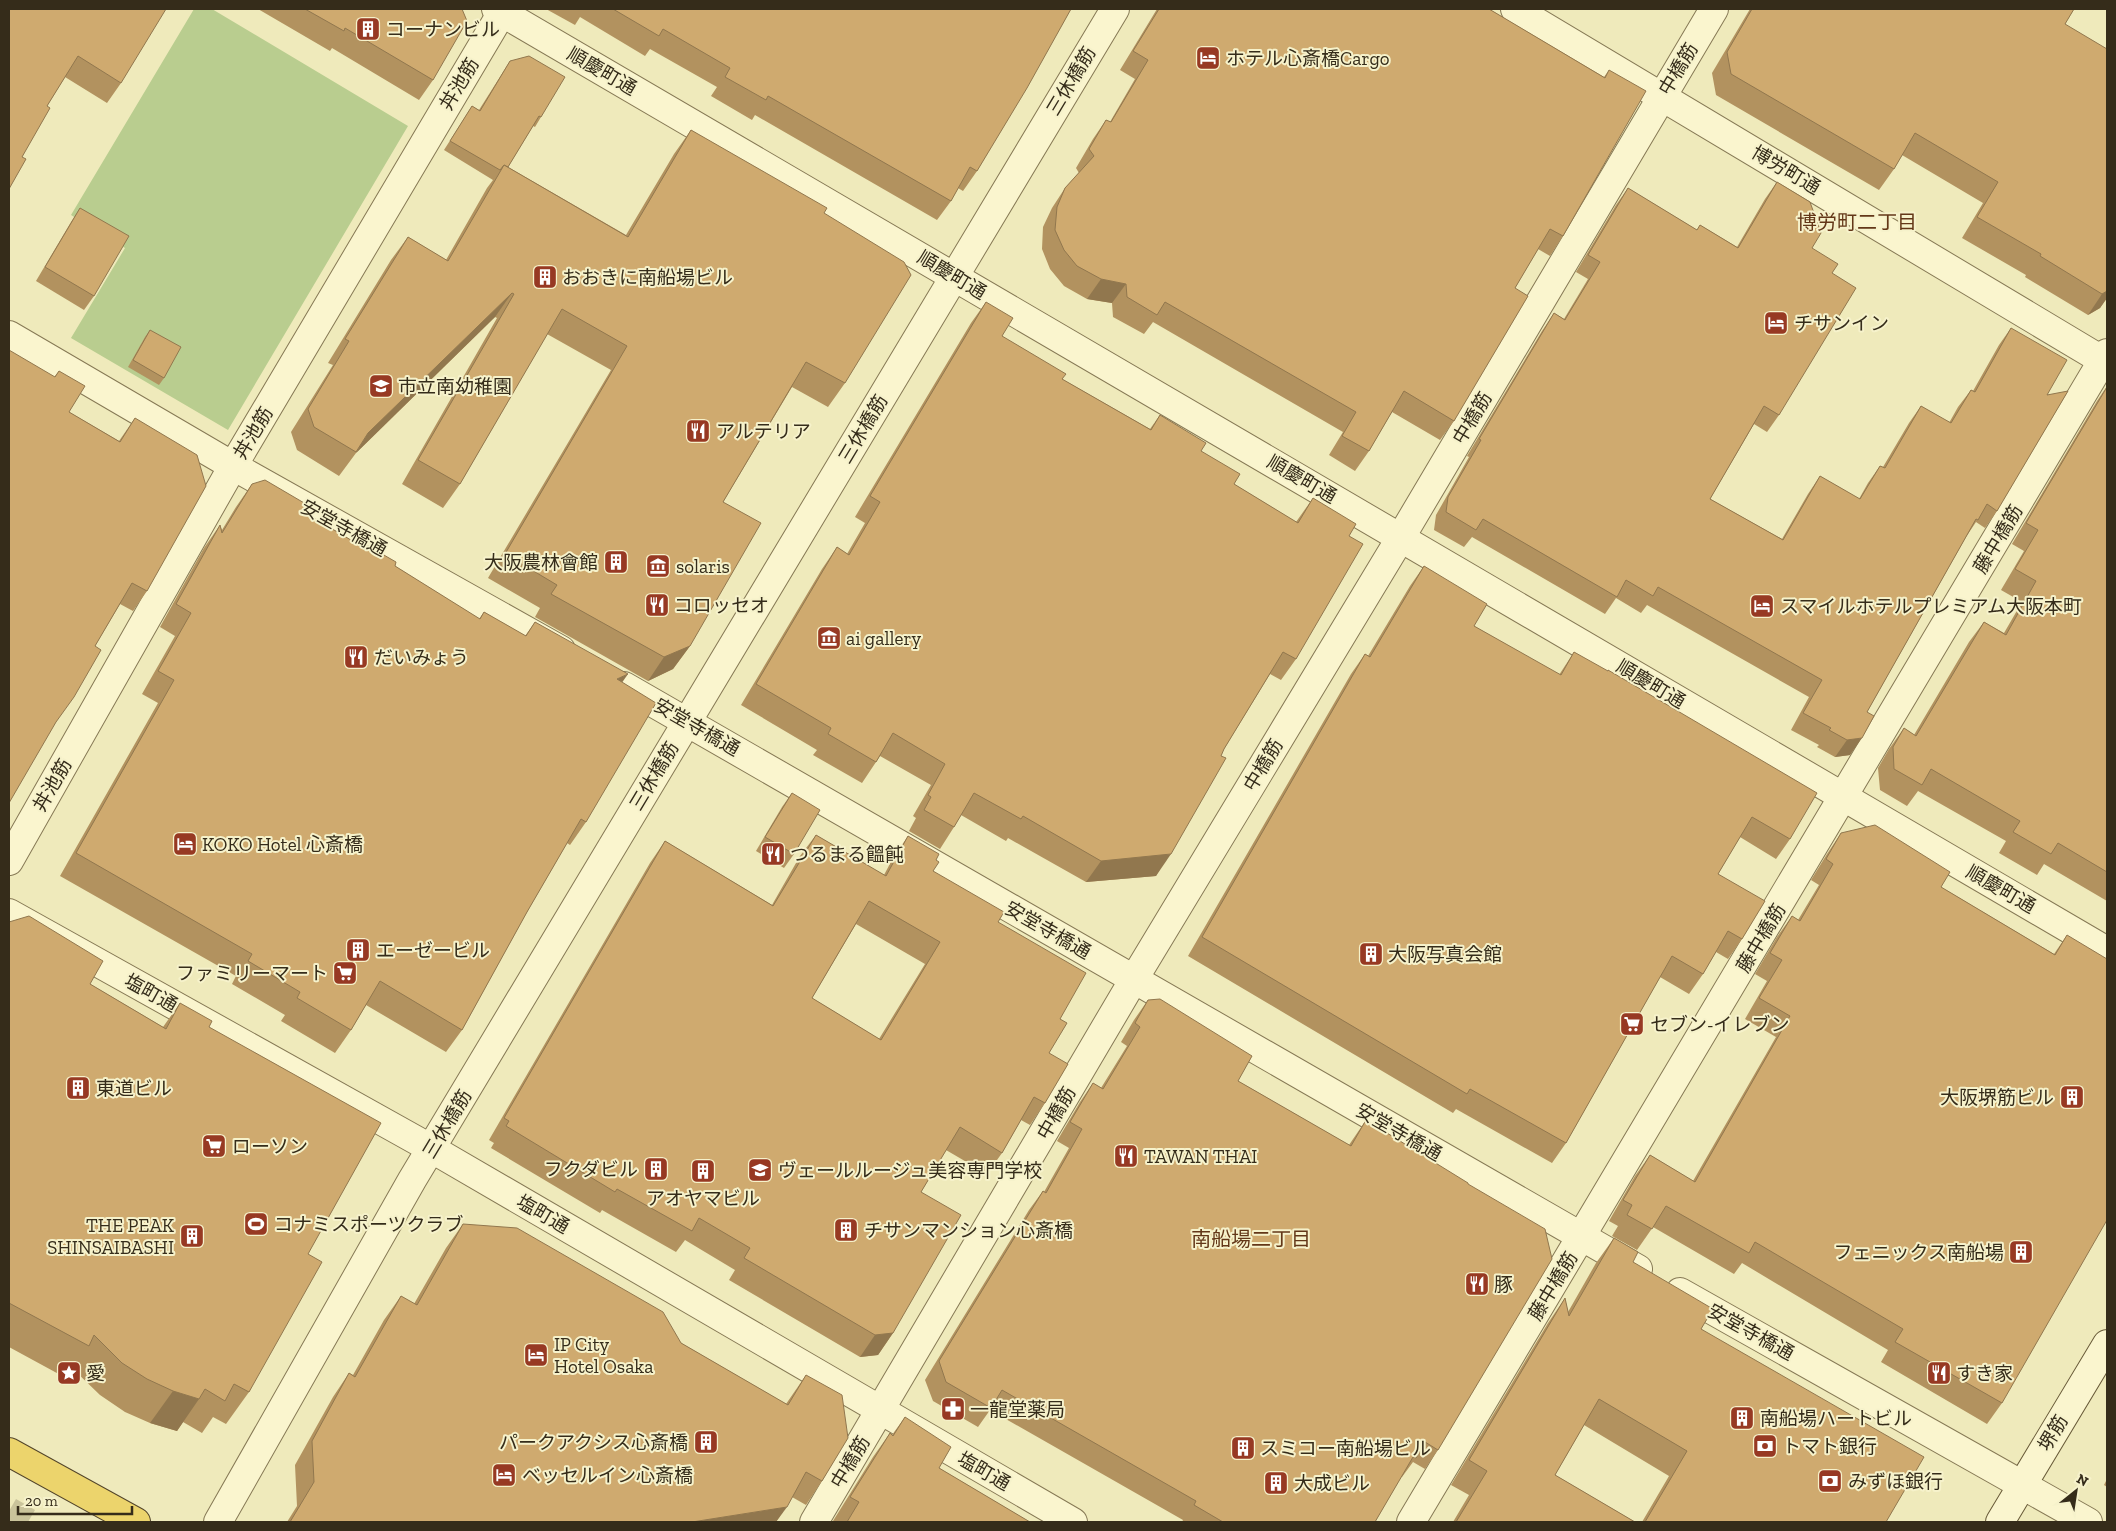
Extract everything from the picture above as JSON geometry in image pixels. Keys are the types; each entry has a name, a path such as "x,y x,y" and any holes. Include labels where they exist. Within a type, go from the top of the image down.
{"highway":[{"path":"9,1452 136,1522"}],"street":[{"name":"三休橋筋","path":"218,1522 432,1149 1115,9"},
{"name":"博労町通","path":"1515,9 2106,359"},
{"name":"中橋筋","path":"814,1522 1134,979 1401,537 1714,9"},
{"name":"順慶町通","path":"501,10 2107,951"},
{"name":"丼池筋","path":"9,861 233,466 501,10"},
{"name":"安堂寺橋通","path":"9,335 233,466 579,661"},
{"name":"藤中橋筋","path":"1412,1522 2106,359"},
{"name":"安堂寺橋通","path":"605,675 1582,1237 2088,1522"},
{"name":"塩町通","path":"9,913 432,1149 1073,1522"},
{"name":"堺筋","path":"2000,1522 2107,1344"}],"green space":[{"path":"194,9 212,9 408,126 228,430 71,338 125,248 71,215"}],"building":[{"path":"9,9 166,9 121,83 78,56 47,106 50,108 22,157 26,159 9,189"},
{"path":"305,9 462,9 467,21 433,80 345,28 344,31"},
{"path":"613,9 1071,9 1027,88 977,171 970,167 951,201 768,96 766,100 725,77 730,68 663,29 659,36"},
{"path":"1159,9 1489,9 1605,78 1609,70 1646,91 1563,236 1550,229 1515,288 1528,296 1454,421 1404,391 1369,451 1342,436 1356,412 1165,302 1157,315 1127,297 1126,284 1101,279 1077,266 1064,250 1055,230 1057,207 1065,188 1094,156 1089,149 1106,120 1111,122 1148,60 1133,51"},
{"path":"1752,9 2074,9 2065,24 2107,49 2107,291 2102,294 2040,256 2041,254 1977,217 1998,182 1915,133 1894,169 1731,74 1727,52"},
{"path":"529,56 565,77 508,167 504,165 500,170 450,141 472,106 480,111 510,61"},
{"path":"691,130 827,208 824,213 904,262 911,275 845,383 806,362 723,502 761,523 690,646 664,657 551,594 557,585 505,554 627,346 562,309 460,484 418,460 514,294 512,293 368,433 356,452 314,427 308,409 349,341 345,339 408,237 448,261 504,165 628,237"},
{"path":"1777,182 1810,202 1821,233 1812,248 1838,264 1832,273 1856,288 1779,415 1764,406 1710,499 1783,540 1820,476 1860,499 1880,466 1885,468 1921,406 1951,423 1971,390 1975,392 2011,328 2067,360 2047,395 2068,391 1997,511 1987,504 1978,520 1976,519 1867,712 1874,716 1862,738 1847,740 1829,730 1831,728 1803,713 1822,680 1658,587 1653,596 1626,580 1617,597 1483,519 1476,530 1446,512 1448,497 1481,440 1479,439 1554,313 1565,320 1600,262 1588,255 1628,188 1697,230 1700,225 1738,248"},
{"path":"80,208 129,236 94,296 45,267"},
{"path":"986,302 1013,318 1002,336 1066,374 1062,379 1151,430 1160,415 1206,443 1201,451 1240,474 1234,484 1298,523 1313,498 1356,524 1349,536 1363,544 1296,659 1283,652 1224,749 1221,756 1226,758 1171,854 1101,861 1023,816 1021,819 974,793 954,827 924,810 931,797 928,795 945,764 893,733 876,762 828,734 831,728 756,684 837,547 849,555 880,502 870,496"},
{"path":"150,330 181,347 164,378 133,360"},
{"path":"9,350 55,377 59,371 85,386 69,412 120,442 135,418 197,455 206,486 147,591 132,583 95,646 101,650 9,803"},
{"path":"2107,387 2107,872 2058,843 2051,854 2013,832 2020,821 1931,769 1922,785 1894,769 1893,747 1904,728 1916,736 1984,622 2006,635 2036,581 2015,569 2038,530 2026,523"},
{"path":"265,480 311,507 307,514 361,546 363,543 396,562 395,566 480,619 484,612 526,636 535,622 628,674 617,679 656,703 586,822 581,819 462,1030 380,981 351,1030 297,998 300,992 248,961 252,954 76,853 174,680 158,671 191,613 176,604 220,525 222,533 252,484"},
{"path":"1424,566 1487,604 1474,626 1561,675 1574,652 1817,793 1790,839 1752,817 1718,874 1765,901 1742,939 1728,931 1703,974 1672,956 1566,1143 1470,1089 1467,1094 1202,937 1365,654 1370,657"},
{"path":"792,793 820,810 794,854 765,837"},
{"path":"1875,825 1950,872 1941,887 2055,955 2067,935 2107,959 2107,1220 2002,1403 1895,1342 1903,1329 1755,1242 1749,1253 1666,1206 1652,1229 1627,1215 1632,1205 1623,1200 1650,1155 1695,1182 1790,1016 1759,998 1782,960 1770,953 1792,916 1800,921 1833,864 1826,859 1841,833"},
{"path":"816,835 886,876 908,836 939,854 936,860 939,862 933,871 1004,912 998,922 1086,973 1060,1019 1067,1023 1049,1053 1068,1064 1045,1103 1034,1097 1002,1153 960,1127 921,1192 961,1215 893,1333 875,1335 744,1258 750,1248 699,1218 692,1231 617,1189 615,1192 506,1126 509,1121 504,1118 665,841 773,906","holes":["869,901 940,942 881,1040 812,998"]},
{"path":"29,916 103,961 90,984 166,1029 180,1003 212,1021 209,1027 381,1123 308,1254 322,1262 249,1392 234,1384 225,1401 205,1389 199,1399 173,1391 147,1379 122,1363 94,1335 89,1346 9,1303 9,922"},
{"path":"1160,999 1252,1056 1238,1081 1351,1146 1366,1120 1468,1184 1545,1229 1552,1259 1438,1450 1425,1442 1416,1458 1413,1457 1375,1522 1223,1522 1194,1505 1196,1501 1002,1390 991,1408 946,1382 939,1361 1043,1191 1046,1193 1082,1129 1070,1122 1093,1083 1103,1089 1140,1027 1135,1023 1148,1000"},
{"path":"463,1224 517,1228 663,1312 681,1343 788,1405 806,1375 842,1395 848,1438 822,1481 806,1472 787,1507 692,1522 290,1522 314,1482 312,1441 349,1373 355,1377 401,1296 417,1305"},
{"path":"1614,1238 1638,1252 1633,1262 1713,1309 1701,1329 1924,1457 1886,1522 1645,1522 1687,1451 1599,1399 1555,1475 1635,1522 1456,1522 1487,1471 1469,1460 1565,1298 1569,1316"},
{"path":"905,1417 951,1447 939,1468 1030,1522 847,1522 859,1502 850,1497 890,1433 893,1436"}],"tunnel":[{"path":"9,1511 28,1522"}],"place":[{"name":"コーナンビル","path":"368,29"},
{"name":"ホテル心斎橋Cargo","path":"1208,58"},
{"name":"おおきに南船場ビル","path":"545,277"},
{"name":"チサンイン","path":"1776,323"},
{"name":"市立南幼稚園","path":"381,386"},
{"name":"アルテリア","path":"698,431"},
{"name":"大阪農林會館","path":"616,562"},
{"name":"solaris","path":"658,566"},
{"name":"コロッセオ","path":"657,605"},
{"name":"スマイルホテルプレミアム大阪本町","path":"1762,606"},
{"name":"ai gallery","path":"829,638"},
{"name":"だいみょう","path":"356,657"},
{"name":"KOKO Hotel 心斎橋","path":"185,844"},
{"name":"つるまる饂飩","path":"773,854"},
{"name":"エーゼービル","path":"358,950"},
{"name":"大阪写真会館","path":"1371,954"},
{"name":"ファミリーマート","path":"345,973"},
{"name":"セブン-イレブン","path":"1632,1024"},
{"name":"東道ビル","path":"78,1088"},
{"name":"大阪堺筋ビル","path":"2072,1097"},
{"name":"ローソン","path":"214,1146"},
{"name":"TAWAN THAI","path":"1126,1156"},
{"name":"フクダビル","path":"656,1169"},
{"name":"ヴェールルージュ美容専門学校","path":"760,1170"},
{"name":"アオヤマビル","path":"703,1171"},
{"name":"コナミスポーツクラブ","path":"256,1224"},
{"name":"チサンマンション心斎橋","path":"846,1230"},
{"name":"THE PEAK SHINSAIBASHI","path":"192,1236"},
{"name":"フェニックス南船場","path":"2021,1252"},
{"name":"豚","path":"1477,1284"},
{"name":"IP City Hotel Osaka","path":"536,1355"},
{"name":"愛","path":"69,1373"},
{"name":"すき家","path":"1939,1373"},
{"name":"一龍堂薬局","path":"953,1409"},
{"name":"南船場ハートビル","path":"1742,1418"},
{"name":"パークアクシス心斎橋","path":"706,1442"},
{"name":"トマト銀行","path":"1765,1446"},
{"name":"スミコー南船場ビル","path":"1243,1448"},
{"name":"ベッセルイン心斎橋","path":"504,1475"},
{"name":"みずほ銀行","path":"1830,1481"},
{"name":"大成ビル","path":"1276,1483"}],"district":[{"name":"博労町二丁目","path":"1857,222"},
{"name":"南船場二丁目","path":"1251,1239"}]}
